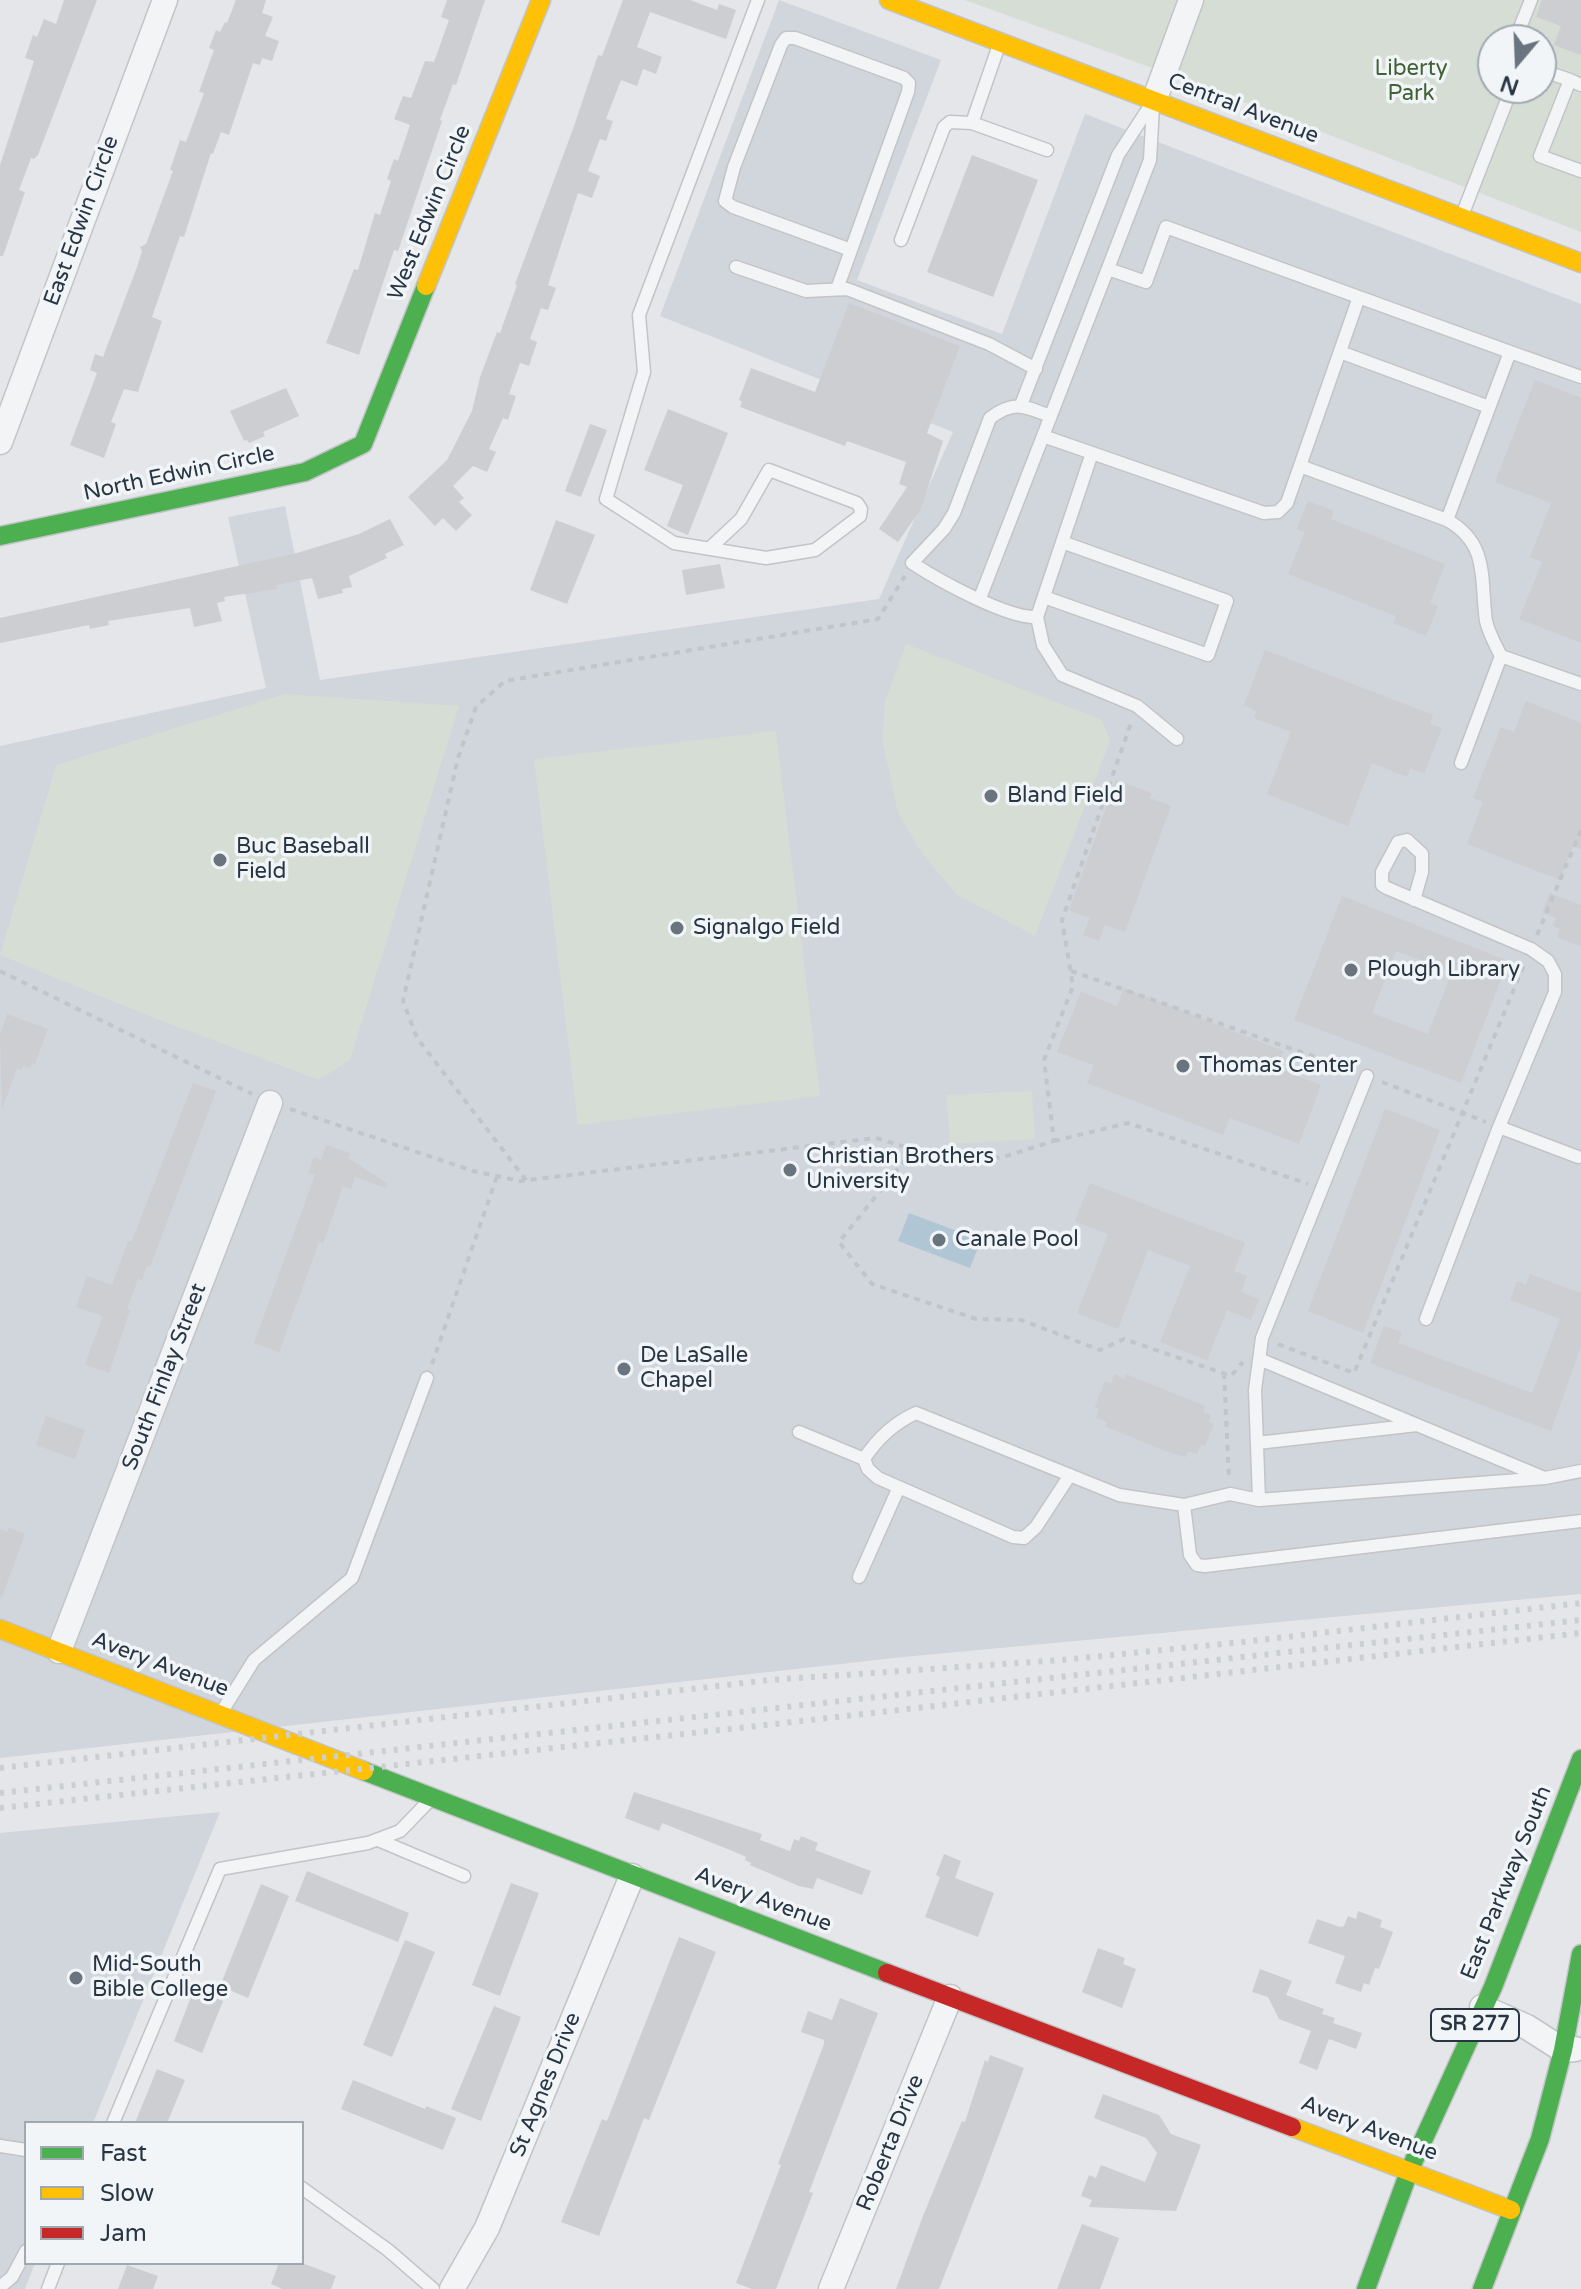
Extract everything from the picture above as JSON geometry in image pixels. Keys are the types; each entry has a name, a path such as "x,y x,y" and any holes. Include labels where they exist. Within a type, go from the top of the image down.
{"street":[{"name":"East Edwin Circle","path":"0,442 165,0"},
{"name":"West Edwin Circle","path":"363,444 541,0"},
{"name":"Central Avenue","path":"889,0 1581,263"},
{"path":"1154,101 1191,0"},
{"name":"North Edwin Circle","path":"0,536 305,472 363,444"},
{"name":"South Finlay Street","path":"59,1651 270,1103"},
{"name":"Avery Avenue","path":"0,1629 632,1876 1410,2169 1511,2210"},
{"name":"East Parkway South","path":"1366,2289 1410,2169 1482,2007 1581,1759"},
{"name":"St Agnes Drive","path":"452,2289 487,2228 632,1876"},
{"path":"1482,2289 1572,2050 1581,1954"},
{"name":"Roberta Drive","path":"831,2289 950,1997"},
{"path":"1482,2007 1572,2050"}],"lane":[{"path":"710,548 741,519 769,470 857,503 861,509 860,516 815,550 766,558 674,543 606,499 644,372 639,315 758,0"},
{"path":"1521,24 1531,0"},
{"path":"837,289 851,250 909,83 904,78 795,38 786,38 738,157 725,201 733,207 851,250"},
{"path":"972,123 1000,42"},
{"path":"1575,83 1540,156 1581,171"},
{"path":"980,598 1150,160 1154,101"},
{"path":"1021,405 1118,155 1154,101"},
{"path":"1461,217 1505,104"},
{"path":"901,240 944,127 950,122 972,123 1047,150"},
{"path":"1108,269 1146,282 1166,227 1581,377"},
{"path":"736,267 806,291 847,289 989,344 1036,369"},
{"path":"1043,436 1264,513 1278,512 1287,503 1359,297"},
{"path":"1340,352 1489,407"},
{"path":"1447,520 1510,352"},
{"path":"1037,617 1014,615 939,580 912,563 944,529 954,513 990,418 1003,408 1021,405 1050,416"},
{"path":"1092,453 1037,617 1043,645 1062,675 1137,706 1177,739"},
{"path":"1300,466 1462,528 1479,554 1484,574 1486,619 1501,656 1581,684"},
{"path":"1044,597 1208,655 1227,601 1062,542"},
{"path":"1461,763 1501,656"},
{"path":"1414,900 1422,872 1422,854 1407,840 1398,842 1382,872 1381,881 1387,888 1414,900 1531,949 1548,961 1555,974 1555,992 1499,1127 1426,1319"},
{"path":"1259,1500 1255,1390 1262,1338 1367,1076"},
{"path":"1499,1127 1578,1157"},
{"path":"1259,1359 1545,1478"},
{"path":"220,1714 254,1660 352,1578 427,1378"},
{"path":"864,1459 874,1444 901,1419 916,1413 1119,1495 1184,1505 1230,1494 1259,1500 1545,1478 1581,1471"},
{"path":"1257,1443 1417,1425"},
{"path":"799,1432 864,1459 868,1469 878,1478 1013,1537 1024,1538 1036,1527 1070,1475"},
{"path":"859,1577 899,1487"},
{"path":"1184,1505 1190,1555 1197,1565 1205,1566 1581,1521"},
{"path":"114,2121 220,1869 378,1840 400,1831 433,1797"},
{"path":"378,1840 464,1876"},
{"path":"0,2146 24,2150"},
{"path":"304,2189 388,2250 433,2289"},
{"path":"0,2287 12,2277 24,2255"},
{"path":"48,2289 57,2265"}],"path":[{"path":"526,1180 417,1038 403,1001 458,758 476,707 505,681 878,619 912,563"},
{"path":"1054,1141 1044,1060 1073,986 1062,920 1137,706"},
{"path":"913,1150 839,1242 872,1284 976,1319 1021,1320 1100,1350 1124,1339 1231,1376 1262,1338 1354,1373 1581,830"},
{"path":"0,971 270,1103 473,1171 497,1176 526,1180 876,1138 932,1155 1000,1158 1128,1123 1314,1186"},
{"path":"1071,971 1367,1076 1499,1127"},
{"path":"427,1378 497,1176"},
{"path":"1224,1373 1230,1494"}],"shaded area":[{"name":"Christian Brothers University","path":"779,0 941,60 857,280 1002,334 1085,114 1581,304 1581,1594 903,1657 0,1758 0,746 266,688 228,517 285,506 320,680 879,599 953,432 660,316"},
{"name":"Mid-South Bible College","path":"220,1812 94,2121 24,2121 24,2265 34,2265 25,2289 0,2289 0,1833"}],"green space":[{"name":"Liberty Park","path":"965,0 1581,0 1581,232 1213,90"},
{"name":"Bland Field","path":"906,644 1102,720 1110,741 1035,936 956,894 921,852 898,813 882,739 885,701"},
{"name":"Buc Baseball Field","path":"285,694 459,706 350,1060 319,1080 154,1018 0,955 56,765"},
{"name":"Signalgo Field","path":"776,731 820,1096 578,1125 534,759"},
{"path":"1032,1091 1035,1139 950,1144 946,1095"}],"water":[{"name":"Canale Pool","path":"909,1213 981,1240 970,1268 898,1241"}],"building":[{"path":"64,0 97,0 38,155 31,158 19,190 25,192 3,256 0,256 0,165 34,61 25,58 33,35 37,37 44,19 56,24"},
{"path":"236,0 266,0 262,13 273,17 265,36 279,41 272,61 262,58 260,65 253,63 229,135 221,132 211,153 184,237 180,236 152,317 162,321 138,392 124,389 111,422 116,424 104,458 70,445 97,373 90,370 95,354 103,357 137,267 142,251 140,247 146,244 173,171 170,170 180,140 186,142 204,93 199,92 214,50 209,48 216,30 220,32 227,23"},
{"path":"447,0 485,0 359,355 326,343 354,269 358,270 375,213 380,215 391,181 387,179 394,159 398,161 410,125 394,119 403,96 411,98 425,61 434,62 449,20 441,17"},
{"path":"623,0 690,0 717,10 719,4 736,10 726,39 650,12 637,47 662,57 656,74 643,69 637,86 621,80 606,119 613,121 606,141 600,139 588,171 600,176 592,198 578,193 548,285 556,288 548,310 541,308 530,339 537,342 529,366 520,363 509,394 516,396 508,420 503,418 489,449 496,452 487,472 473,466 453,486 464,498 459,502 472,515 456,531 443,518 435,526 408,497 447,460 472,411 480,377 497,332 500,333 598,55 602,56"},
{"path":"1542,0 1581,0 1581,55 1557,46 1561,26 1536,17"},
{"path":"972,155 1038,180 993,297 927,272"},
{"path":"849,303 960,346 927,433 943,441 921,509 898,542 879,529 907,487 899,484 906,462 847,441 845,446 740,407 742,402 739,400 751,368 815,392"},
{"path":"1535,380 1581,398 1581,643 1519,619 1542,562 1530,557 1551,503 1495,482"},
{"path":"286,388 299,416 263,432 265,436 249,443 244,441 230,411"},
{"path":"668,409 728,433 688,535 667,526 683,485 644,470"},
{"path":"590,424 607,430 581,497 565,491"},
{"path":"1308,501 1334,511 1331,519 1445,564 1430,603 1438,606 1426,636 1393,623 1396,616 1288,574 1305,532 1297,529"},
{"path":"390,519 404,545 385,554 387,558 349,576 352,587 342,589 343,593 318,599 312,578 276,585 277,589 224,597 225,601 217,603 222,621 194,627 190,608 108,621 109,625 90,629 89,625 0,643 0,618 297,553 359,534"},
{"path":"556,520 595,535 567,604 530,590"},
{"path":"720,564 725,588 686,595 682,570"},
{"path":"1265,650 1433,715 1430,724 1442,728 1424,774 1410,768 1407,777 1372,763 1348,826 1267,794 1291,732 1254,718 1257,711 1244,705"},
{"path":"1526,701 1581,723 1581,849 1573,846 1560,880 1467,844 1483,802 1473,798 1501,727 1514,732"},
{"path":"1116,780 1152,793 1150,798 1171,806 1125,932 1105,925 1099,941 1083,935 1090,918 1069,910"},
{"path":"1550,893 1581,905 1581,946 1557,937 1560,929 1553,926 1556,918 1542,913"},
{"path":"1342,896 1508,961 1461,1083 1294,1020","holes":["1396,951 1452,972 1428,1034 1372,1013"]},
{"name":"Thomas Center","path":"1124,988 1284,1051 1277,1068 1321,1085 1299,1144 1230,1118 1223,1135 1087,1083 1094,1065 1057,1052 1081,992 1117,1006"},
{"path":"7,1014 48,1029 35,1064 32,1063 30,1068 23,1066 21,1070 17,1068 2,1109 0,1035"},
{"path":"193,1083 216,1091 150,1267 147,1266 142,1280 138,1279 109,1373 85,1364 103,1316 76,1307 87,1276 112,1285"},
{"path":"1385,1109 1440,1130 1363,1333 1308,1311"},
{"path":"326,1145 350,1153 348,1158 388,1184 386,1188 355,1177 351,1189 343,1186 279,1352 254,1343 315,1175 308,1173 314,1157 321,1160"},
{"path":"1090,1183 1245,1243 1234,1271 1247,1276 1241,1292 1259,1299 1251,1320 1227,1310 1207,1360 1160,1342 1190,1266 1148,1250 1118,1329 1077,1313 1108,1234 1075,1221"},
{"path":"1530,1274 1581,1293 1581,1346 1551,1431 1370,1363 1384,1326 1402,1332 1398,1343 1532,1393 1560,1319 1510,1300 1517,1281 1526,1285"},
{"path":"1114,1374 1124,1379 1126,1374 1205,1406 1203,1412 1211,1415 1209,1422 1214,1424 1205,1446 1201,1444 1197,1454 1188,1451 1186,1457 1105,1426 1107,1422 1096,1418 1099,1409 1095,1407 1105,1381 1111,1384"},
{"path":"46,1416 85,1430 75,1459 36,1445"},
{"path":"9,1528 25,1534 0,1597 0,1529 7,1532"},
{"path":"634,1792 762,1834 760,1840 790,1851 794,1839 799,1841 801,1836 818,1843 815,1850 871,1871 862,1895 817,1878 813,1889 799,1886 750,1865 746,1857 662,1823 659,1831 625,1818"},
{"path":"944,1854 961,1861 955,1878 994,1893 978,1937 925,1917 940,1877 936,1875"},
{"path":"307,1871 409,1913 398,1942 295,1901"},
{"path":"511,1883 539,1893 500,1996 472,1985"},
{"path":"261,1884 289,1896 248,1998 220,1986"},
{"path":"1358,1911 1382,1920 1380,1927 1393,1932 1379,1969 1375,1968 1369,1985 1364,1983 1361,1992 1335,1983 1345,1956 1308,1943 1317,1919 1340,1927 1344,1926 1348,1916 1356,1919"},
{"path":"679,1937 716,1952 649,2120 644,2118 599,2236 561,2222 602,2119 607,2121"},
{"path":"405,1940 435,1952 392,2057 363,2045"},
{"path":"1098,1948 1125,1958 1123,1964 1136,1969 1122,2008 1082,1992"},
{"path":"1260,1969 1292,1981 1286,1995 1324,2009 1322,2014 1335,2018 1333,2023 1362,2033 1356,2049 1329,2039 1317,2070 1299,2063 1311,2031 1279,2019 1268,1997 1252,1992"},
{"path":"194,1989 223,2001 202,2053 174,2041"},
{"path":"840,1998 878,2013 809,2192 813,2193 776,2289 752,2289 736,2283 824,2044 824,2040 801,2032 808,2011 832,2020"},
{"path":"494,2006 521,2017 481,2121 451,2109"},
{"path":"990,2055 1024,2068 939,2289 896,2289 962,2121 965,2122 985,2060 988,2062"},
{"path":"157,2069 185,2080 168,2121 136,2121"},
{"path":"353,2080 456,2118 443,2150 341,2109"},
{"path":"1103,2094 1159,2115 1171,2134 1201,2145 1176,2211 1089,2207 1092,2200 1081,2196 1089,2175 1096,2178 1101,2165 1145,2182 1157,2153 1146,2138 1094,2118"},
{"path":"1082,2224 1119,2238 1100,2289 1057,2289"},
{"path":"304,2264 336,2276 331,2289 282,2289 271,2284 278,2265"},
{"path":"127,2265 158,2276 153,2289 118,2289"}],"railway":[{"path":"0,1768 770,1680 1062,1660 1581,1603"},
{"path":"0,1793 1581,1620"},
{"path":"0,1808 1581,1633"}],"traffic: fast":[{"path":"0,536 305,472 363,444 426,286"},
{"path":"1366,2289 1410,2169 1493,1987 1581,1759"},
{"path":"364,1771 887,1973"},
{"path":"1482,2289 1540,2139 1563,2050 1581,1954"}],"traffic: slow":[{"path":"426,286 541,0"},
{"path":"889,0 1581,263"},
{"path":"0,1629 364,1771"},
{"path":"1292,2127 1511,2210"}],"traffic: jam":[{"path":"887,1973 1292,2127"}],"place":[{"name":"Bland Field","path":"991,796"},
{"name":"Buc Baseball Field","path":"220,860"},
{"name":"Signalgo Field","path":"677,928"},
{"name":"Plough Library","path":"1351,970"},
{"name":"Thomas Center","path":"1183,1066"},
{"name":"Christian Brothers University","path":"790,1170"},
{"name":"Canale Pool","path":"939,1240"},
{"name":"De LaSalle Chapel","path":"624,1369"},
{"name":"Mid-South Bible College","path":"76,1978"}]}
